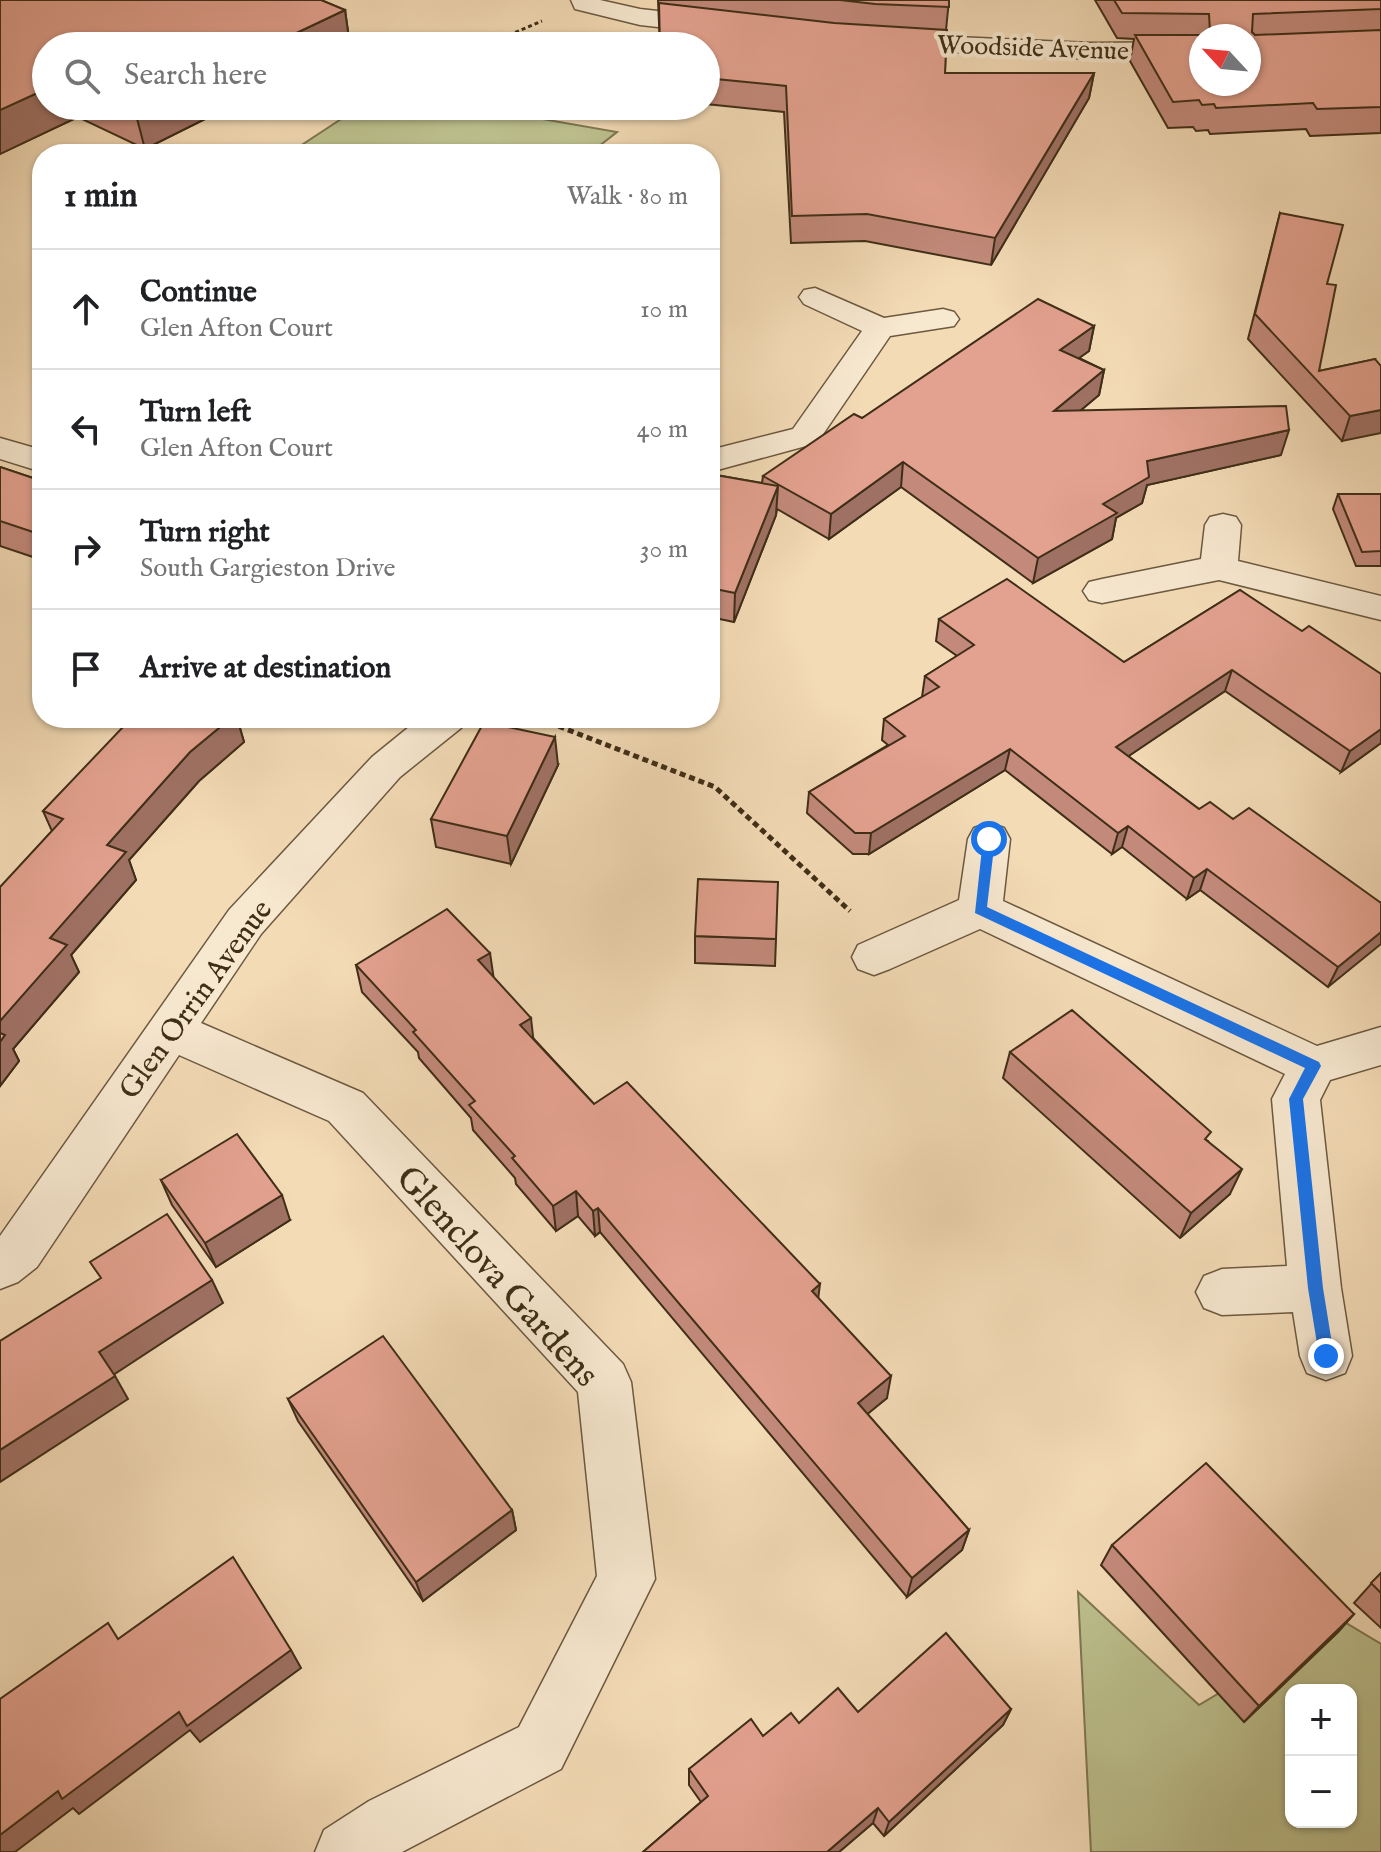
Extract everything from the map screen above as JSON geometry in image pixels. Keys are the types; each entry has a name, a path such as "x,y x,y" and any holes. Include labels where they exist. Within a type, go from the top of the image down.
{"street":[{"path":"584,2 640,17 749,29"},
{"name":"Woodside Avenue","path":"858,40 1091,51 1189,50"},
{"path":"815,297 880,328 943,319"},
{"path":"720,458 805,436 880,328"},
{"path":"0,448 32,458"},
{"path":"1219,568 1223,525"},
{"path":"1102,591 1219,568 1381,608"},
{"name":"Glen Orrin Avenue","path":"0,1266 19,1251 245,922 386,767 435,728"},
{"path":"980,910 989,839"},
{"path":"887,951 980,910 1314,1066 1381,1046"},
{"name":"Glenclova Gardens","path":"170,1030 346,1107 604,1382 626,1579 540,1748 391,1823 346,1852"},
{"path":"1314,1066 1296,1099 1315,1288 1326,1356"},
{"path":"1222,1292 1315,1288"}],"path":[{"path":"515,32 584,2"},
{"path":"563,728 715,787 857,918 887,951"}],"green space":[{"path":"340,120 548,120 617,132 602,144 303,144"},
{"path":"1078,1592 1199,1705 1341,1620 1381,1644 1381,1852 1091,1852"}],"building":[{"path":"0,0 321,0 345,10 299,32 32,32 32,95 0,110"},
{"path":"840,0 949,0 949,7 875,4"},
{"path":"1114,0 1381,0 1381,9 1253,14 1252,24 1210,24 1209,14 1122,13"},
{"path":"659,3 834,23 947,30 945,73 1094,73 995,238 867,214 792,216 786,86 720,79 720,32 660,32"},
{"path":"1381,30 1381,107 1317,109 1313,103 1216,108 1214,104 1202,105 1199,100 1173,102 1135,35 1189,35 1189,96 1261,96 1261,35"},
{"path":"1280,213 1343,225 1327,284 1336,285 1319,371 1375,359 1381,366 1381,410 1350,416 1255,314"},
{"path":"1038,299 1094,326 1060,350 1104,370 1054,411 1286,406 1289,430 1147,461 1149,477 1103,504 1117,513 1038,558 903,462 831,514 763,476 854,414 862,418"},
{"path":"0,467 32,478 32,532 0,521"},
{"path":"720,476 778,486 735,593 720,590"},
{"path":"1338,494 1381,494 1381,551 1362,552"},
{"path":"1007,579 1124,662 1240,590 1302,631 1309,626 1381,674 1381,729 1350,751 1232,670 1116,747 1199,809 1210,802 1233,819 1249,808 1381,903 1381,932 1338,967 1207,869 1194,878 1128,826 1118,833 1010,749 871,833 855,833 809,792 905,736 884,719 939,687 925,676 974,645 939,619"},
{"path":"122,728 219,728 190,752 107,845 126,852 50,938 67,945 0,1021 0,887 63,819 43,811"},
{"path":"481,728 512,728 555,737 507,836 431,819"},
{"path":"698,879 778,882 776,939 695,936"},
{"path":"447,909 490,953 478,960 531,1018 520,1025 594,1104 627,1082 820,1284 812,1291 891,1376 858,1403 969,1530 912,1578 598,1208 593,1211 576,1191 553,1206 512,1158 515,1156 469,1105 475,1101 356,965"},
{"path":"1072,1010 1211,1132 1205,1139 1242,1169 1191,1213 1010,1052"},
{"path":"237,1134 282,1195 205,1243 161,1180"},
{"path":"167,1214 212,1280 99,1352 115,1376 0,1450 0,1341 101,1278 90,1262"},
{"path":"383,1336 512,1510 416,1582 288,1399"},
{"path":"1206,1463 1354,1614 1259,1706 1112,1545"},
{"path":"233,1557 291,1650 187,1726 179,1712 62,1799 58,1791 0,1835 0,1699 108,1623 118,1639"},
{"path":"1381,1573 1381,1593 1371,1583"},
{"path":"946,1633 1011,1709 889,1822 878,1808 827,1852 643,1852 708,1796 689,1769 751,1719 763,1736 791,1713 799,1723 838,1688 858,1712"}],"route":[{"path":"989,839 980,910 1314,1066 1296,1099 1315,1288 1326,1356"}]}
